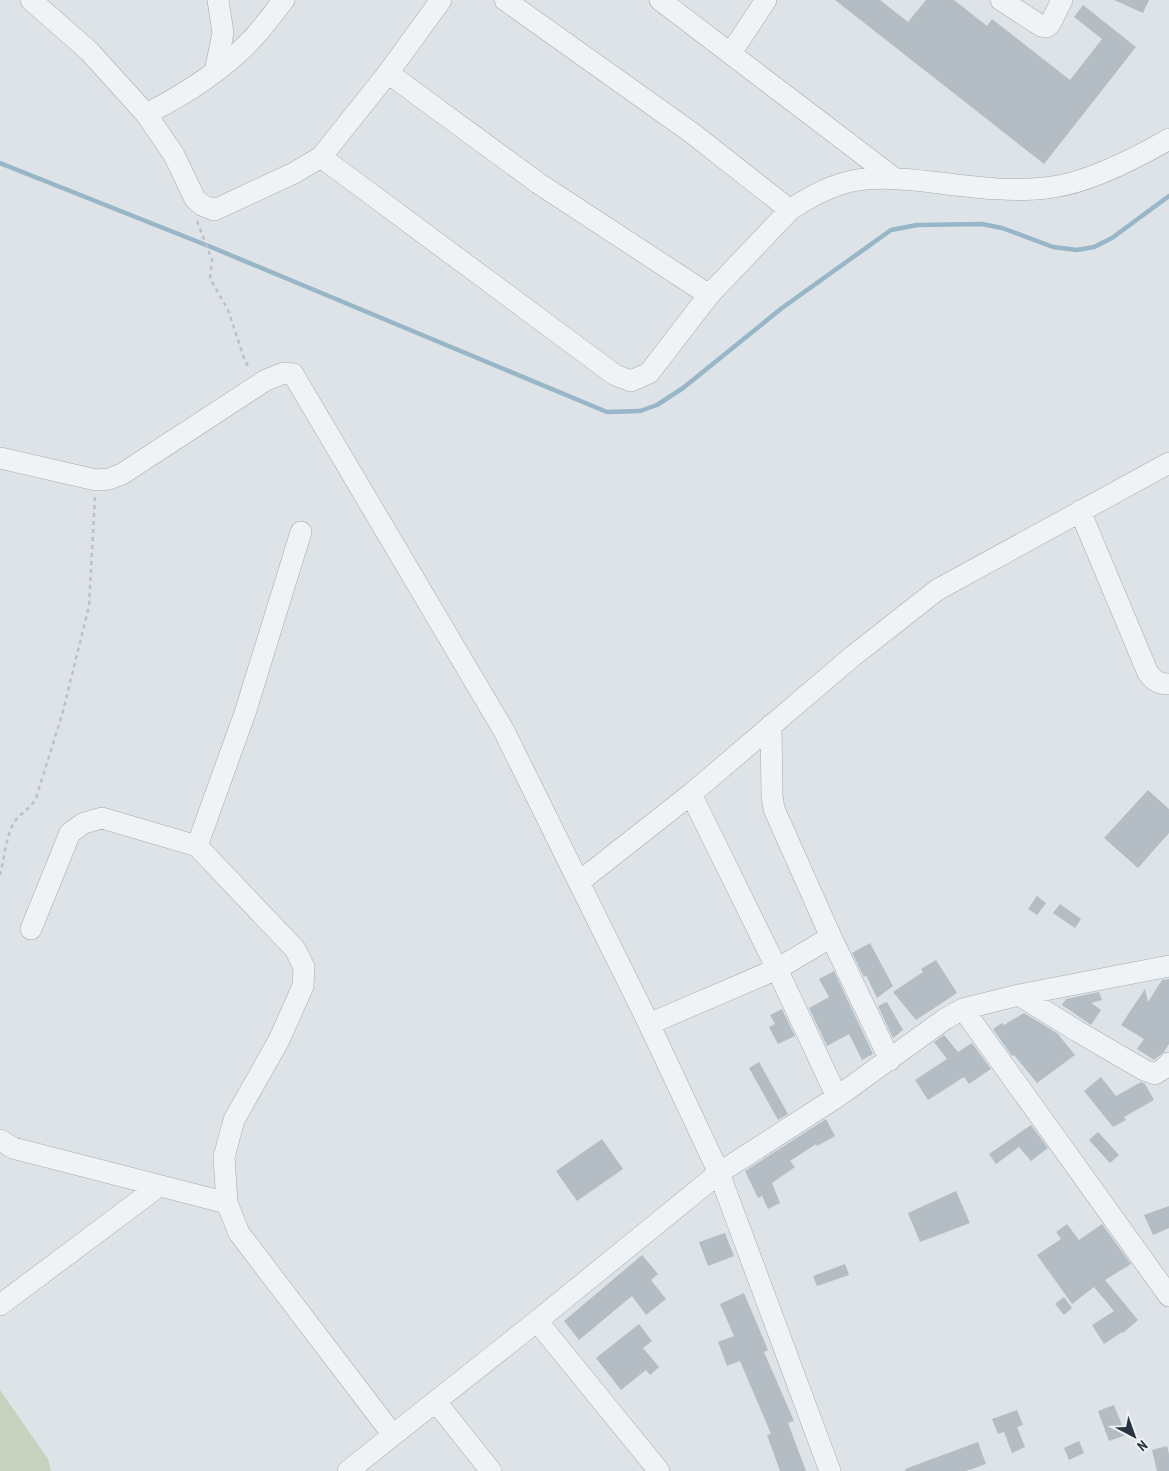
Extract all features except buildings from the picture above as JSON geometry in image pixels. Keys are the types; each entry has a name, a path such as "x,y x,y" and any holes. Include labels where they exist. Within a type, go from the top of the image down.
{"street":[{"path":"31,0 89,51 146,114 174,154 195,199 202,205 214,210 294,173 320,158 388,73 441,0"},
{"path":"209,77 223,34 218,0"},
{"path":"146,114 171,102 209,77 255,36 284,0"},
{"path":"504,0 692,134 790,210"},
{"path":"660,0 894,178"},
{"path":"731,53 766,0"},
{"path":"1002,0 1041,26 1046,27 1050,24 1062,0"},
{"path":"388,73 538,183 709,295"},
{"path":"320,158 615,375 631,381 649,373 709,295 790,210 828,188 852,181 894,178 1010,190 1054,187 1079,181 1124,162 1169,139"},
{"path":"0,458 96,480 109,479 122,474 269,379 284,373 293,374 504,731 580,882 719,1173 830,1471"},
{"path":"580,882 691,794 853,656 937,590 1169,463"},
{"path":"1080,511 1148,673 1160,684 1169,684"},
{"path":"197,846 245,713 301,532"},
{"path":"771,725 772,796 774,809 831,937 890,1060"},
{"path":"691,794 778,969 837,1097"},
{"path":"31,929 70,833 84,823 102,818 197,846 295,949 304,967 303,986 279,1040 234,1120 224,1157 227,1203 239,1233 393,1436"},
{"path":"649,1024 778,969 831,937"},
{"path":"348,1471 719,1173 837,1097 945,1019 963,1009 1019,995 1169,966"},
{"path":"1019,995 1076,1031 1144,1070 1156,1074 1169,1063"},
{"path":"963,1009 1169,1296"},
{"path":"0,1140 13,1148 227,1203"},
{"path":"0,1304 159,1186"},
{"path":"537,1321 659,1471"},
{"path":"436,1402 491,1471"}],"path":[{"path":"197,220 212,260 210,278 228,310 236,329 245,361 250,369 269,379"},
{"path":"0,875 15,821 32,806 36,798 62,715 75,664 89,606 96,480"}],"green space":[{"path":"0,1390 48,1459 51,1471 0,1471"}],"waterway":[{"path":"0,163 211,247 607,412 640,411 657,405 683,388 782,308 891,230 917,225 982,224 1002,228 1053,247 1077,250 1094,247 1112,238 1169,196"}]}
